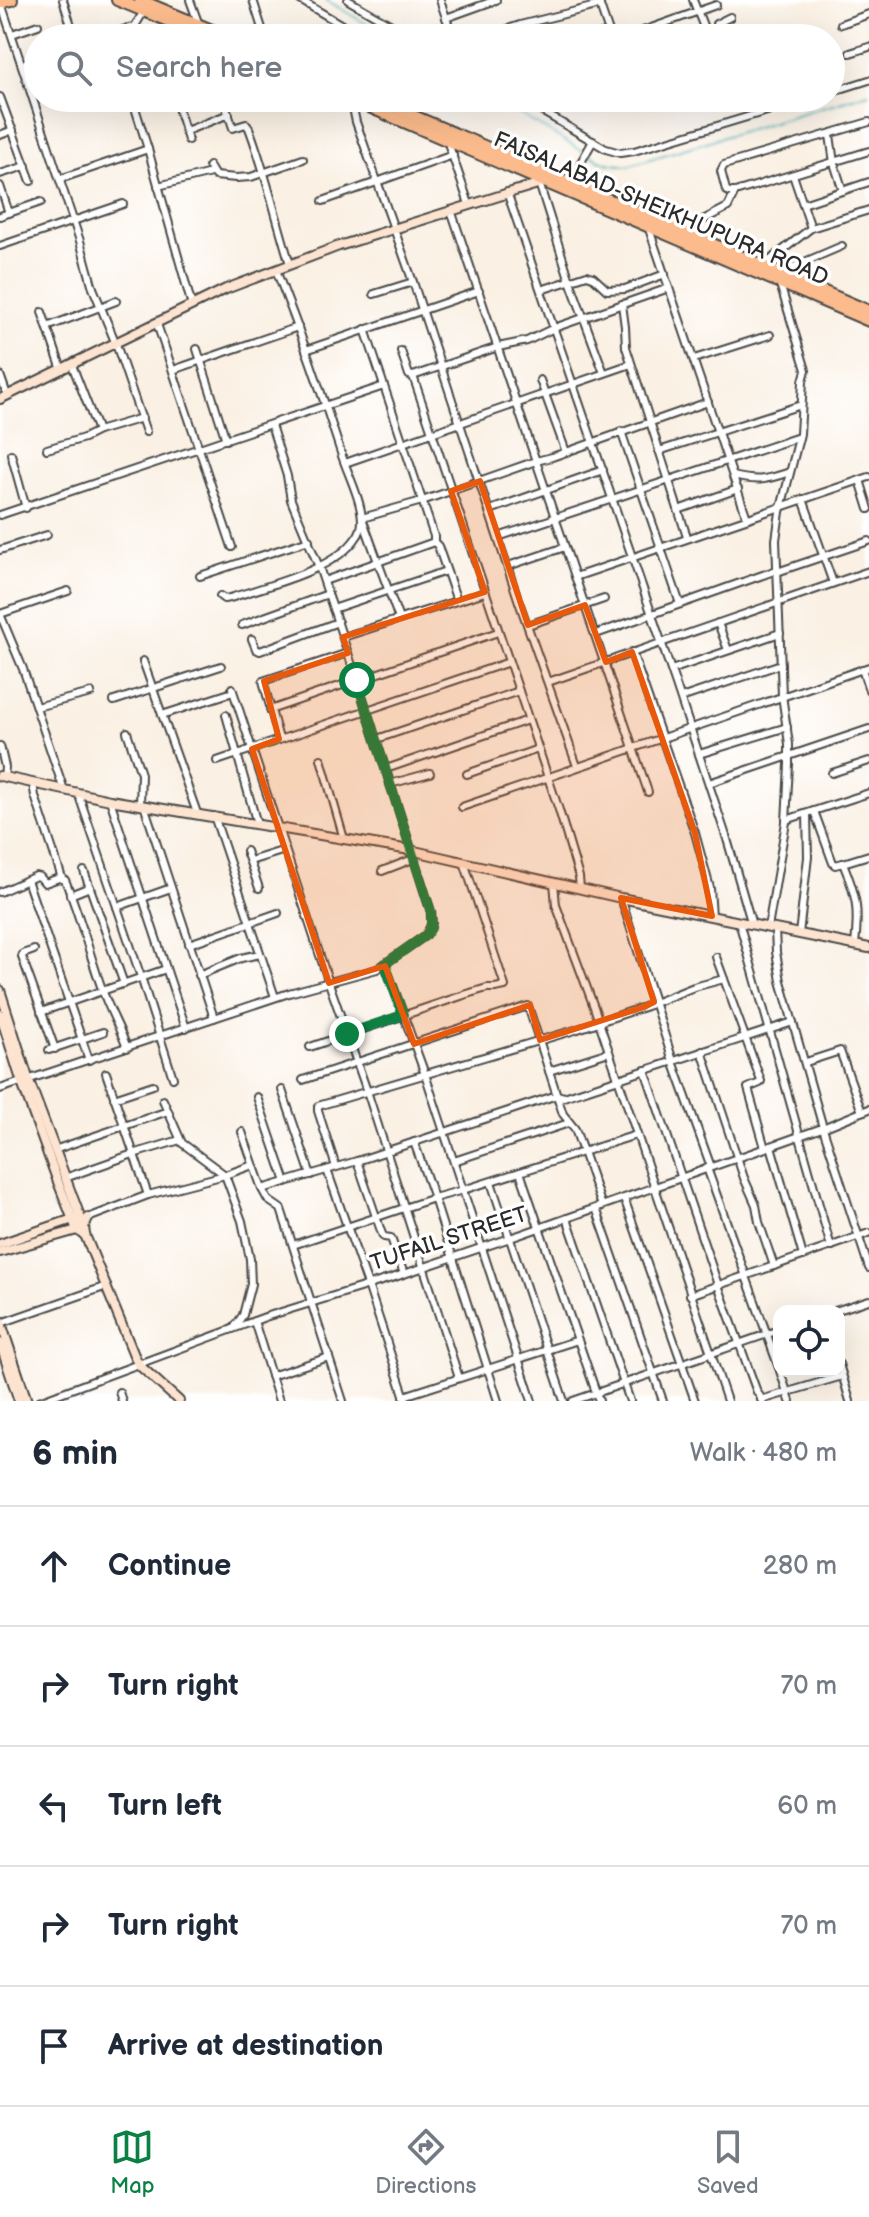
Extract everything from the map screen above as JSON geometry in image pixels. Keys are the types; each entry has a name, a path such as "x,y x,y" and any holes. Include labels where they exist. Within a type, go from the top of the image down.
{"highway":[{"path":"117,0 142,5 192,24"},
{"name":"FAISALABAD-SHEIKHUPURA ROAD","path":"381,112 542,182 567,186 682,231 763,266 869,321"},
{"name":"FAISALABAD-SHEIKHUPURA ROAD","path":"403,112 648,225 869,311"}],"street":[{"path":"63,0 71,24"},
{"path":"190,0 199,24"},
{"path":"253,0 261,24"},
{"path":"300,0 340,24"},
{"path":"348,0 390,24"},
{"path":"440,0 448,24"},
{"path":"446,18 496,0"},
{"path":"693,0 702,24"},
{"path":"4,2 24,70"},
{"path":"524,24 599,3 606,24"},
{"path":"663,24 716,5"},
{"path":"841,24 869,14"},
{"path":"716,24 730,17"},
{"path":"12,34 24,30"},
{"path":"850,53 869,47"},
{"path":"845,88 869,80"},
{"path":"0,97 31,181"},
{"path":"38,112 100,307 146,432"},
{"path":"136,112 192,306"},
{"path":"180,112 188,140"},
{"path":"353,112 577,766"},
{"path":"541,112 592,144 626,153 758,112"},
{"path":"186,131 229,114 233,128 248,125 265,172 290,264"},
{"path":"869,122 724,165 721,171 726,190 735,192 869,151"},
{"path":"0,135 13,130"},
{"path":"830,135 834,163 843,191"},
{"path":"447,140 469,204"},
{"path":"567,186 592,144"},
{"path":"60,179 148,149"},
{"path":"323,201 453,155"},
{"path":"158,186 210,170 218,176 236,178 303,159"},
{"path":"0,174 26,166"},
{"path":"793,175 811,228"},
{"path":"0,375 4,397 226,289 394,228 542,182 570,280 604,373"},
{"path":"803,204 869,182"},
{"path":"0,186 9,213"},
{"path":"507,192 681,698 752,925"},
{"path":"682,231 728,207 735,192"},
{"path":"0,216 41,202"},
{"path":"0,246 123,204"},
{"path":"451,210 648,792"},
{"path":"763,266 811,228 869,210"},
{"path":"648,225 747,518"},
{"path":"842,246 779,277 806,368 799,437 776,540 782,695 789,756 786,820 772,928 777,962 793,1022 869,1268"},
{"path":"276,270 399,619"},
{"path":"541,290 585,275 603,289 620,290 665,274"},
{"path":"374,294 413,282"},
{"path":"413,376 498,347 527,341 554,328 669,288"},
{"path":"306,350 479,291"},
{"path":"47,327 116,301"},
{"path":"622,304 625,343 687,537"},
{"path":"42,312 62,370"},
{"path":"157,324 232,547"},
{"path":"173,370 298,327"},
{"path":"365,329 434,542 457,601"},
{"path":"694,359 770,335"},
{"path":"197,349 226,440"},
{"path":"401,351 409,375 413,376 519,691 579,877 580,889"},
{"path":"345,463 631,364"},
{"path":"72,365 98,431"},
{"path":"540,380 566,452"},
{"path":"0,515 384,386"},
{"path":"362,518 422,501 708,402"},
{"path":"659,451 801,405"},
{"path":"47,449 142,418"},
{"path":"0,1089 275,997 377,969 426,935 431,928 431,912 377,739 319,567 291,500 271,425"},
{"path":"621,431 680,604"},
{"path":"498,537 799,437"},
{"path":"11,454 26,508"},
{"path":"490,510 603,470"},
{"path":"733,476 763,481 790,472"},
{"path":"575,577 869,477"},
{"path":"860,480 869,509"},
{"path":"678,510 738,489"},
{"path":"803,499 833,583"},
{"path":"220,596 227,599 334,559 358,535 362,518"},
{"path":"0,550 47,535"},
{"path":"200,576 309,540"},
{"path":"596,634 869,541"},
{"path":"324,581 434,542"},
{"path":"508,566 565,547"},
{"path":"333,609 446,571"},
{"path":"548,682 869,571"},
{"path":"64,790 23,669 0,614 68,591"},
{"path":"343,637 485,592"},
{"path":"242,625 328,594"},
{"path":"528,625 604,599"},
{"path":"252,639 260,651 338,622"},
{"path":"718,623 728,650"},
{"path":"370,676 498,632"},
{"path":"671,670 780,633"},
{"path":"0,642 9,639"},
{"path":"632,652 695,833 710,888 712,916"},
{"path":"279,739 264,681 348,653"},
{"path":"143,661 197,813"},
{"path":"217,761 509,662"},
{"path":"681,698 781,664"},
{"path":"114,701 221,666"},
{"path":"462,807 865,668 869,690"},
{"path":"270,710 357,680"},
{"path":"162,715 232,690 387,1151 459,1378"},
{"path":"377,739 519,691"},
{"path":"36,707 91,693"},
{"path":"226,715 257,824"},
{"path":"386,769 528,720"},
{"path":"699,754 787,727"},
{"path":"709,783 869,729"},
{"path":"127,732 141,774 142,805 214,1018"},
{"path":"0,746 5,767 2,777 110,800 464,862 621,898 869,948"},
{"path":"467,774 538,749"},
{"path":"321,759 344,839"},
{"path":"832,773 869,761"},
{"path":"390,784 430,773"},
{"path":"33,784 62,878 127,1048"},
{"path":"78,793 173,1078"},
{"path":"786,820 869,793"},
{"path":"110,800 186,1028"},
{"path":"810,812 835,865 869,855"},
{"path":"799,934 810,812"},
{"path":"214,816 275,997"},
{"path":"250,861 285,850"},
{"path":"246,851 259,888"},
{"path":"382,871 412,854"},
{"path":"310,1047 487,988 505,986 464,862"},
{"path":"843,863 858,907 855,945"},
{"path":"84,871 124,984"},
{"path":"0,892 38,876 45,883 62,878"},
{"path":"27,880 89,1060"},
{"path":"554,883 556,905 599,1021 727,1401"},
{"path":"70,895 90,887"},
{"path":"117,907 171,888"},
{"path":"621,898 673,1061 773,1348"},
{"path":"189,944 278,913"},
{"path":"739,922 831,1247"},
{"path":"34,950 22,956 52,1050 103,1032"},
{"path":"199,975 241,958 260,954"},
{"path":"716,957 761,1081 748,1088 803,1256"},
{"path":"385,964 425,1073 532,1401"},
{"path":"41,1012 166,969"},
{"path":"336,1167 317,1107 540,1040 724,979"},
{"path":"0,990 26,1082 81,1224"},
{"path":"303,1080 528,1006 563,1114 575,1129 583,1152 663,1401"},
{"path":"0,1014 139,1365 179,1401"},
{"path":"262,1189 557,1095 564,1097 793,1022"},
{"path":"702,1051 774,1266"},
{"path":"806,1062 840,1051 866,1110"},
{"path":"549,1071 609,1052"},
{"path":"645,1070 761,1401 788,1397 839,1377"},
{"path":"106,1073 148,1195"},
{"path":"114,1098 153,1085"},
{"path":"282,1090 311,1175"},
{"path":"257,1097 286,1182"},
{"path":"163,1100 180,1140 225,1175 242,1221 252,1271 243,1315 234,1328"},
{"name":"TUFAIL STREET","path":"39,1401 234,1328 540,1228 866,1110"},
{"path":"54,1150 168,1111"},
{"path":"454,1161 569,1123"},
{"path":"242,1132 262,1189 268,1200 281,1209 343,1401"},
{"path":"293,1245 636,1135"},
{"path":"65,1178 180,1140"},
{"path":"414,1142 498,1401"},
{"path":"357,1161 383,1237 392,1241 404,1274"},
{"path":"0,1252 81,1224 148,1195 253,1165"},
{"path":"327,1170 405,1398 578,1340"},
{"path":"520,1172 599,1401"},
{"path":"491,1182 564,1401"},
{"path":"624,1198 695,1401"},
{"path":"567,1218 630,1401"},
{"path":"0,1244 81,1224"},
{"path":"690,1295 869,1233"},
{"path":"27,1401 1,1322 107,1286"},
{"path":"845,1308 869,1300"},
{"path":"254,1321 279,1401"},
{"path":"573,1401 773,1332"},
{"path":"0,1343 19,1401"},
{"path":"271,1376 329,1357"},
{"path":"782,1377 788,1397"},
{"path":"842,1377 850,1401"},
{"path":"119,1392 122,1401"}],"highlighted area":[{"path":"480,481 528,625 585,605 606,662 632,652 695,833 712,916 621,898 654,1002 644,1007 540,1040 530,1005 414,1044 385,966 329,983 252,749 279,739 264,681 348,653 343,637 485,592 451,491"}],"waterway":[{"path":"326,0 366,24"},
{"path":"845,100 869,93"},
{"path":"516,112 584,152"},
{"path":"589,155 606,163 627,166 806,112"}],"route":[{"path":"347,1034 403,1015 385,964 426,935 432,923 357,680"}]}
